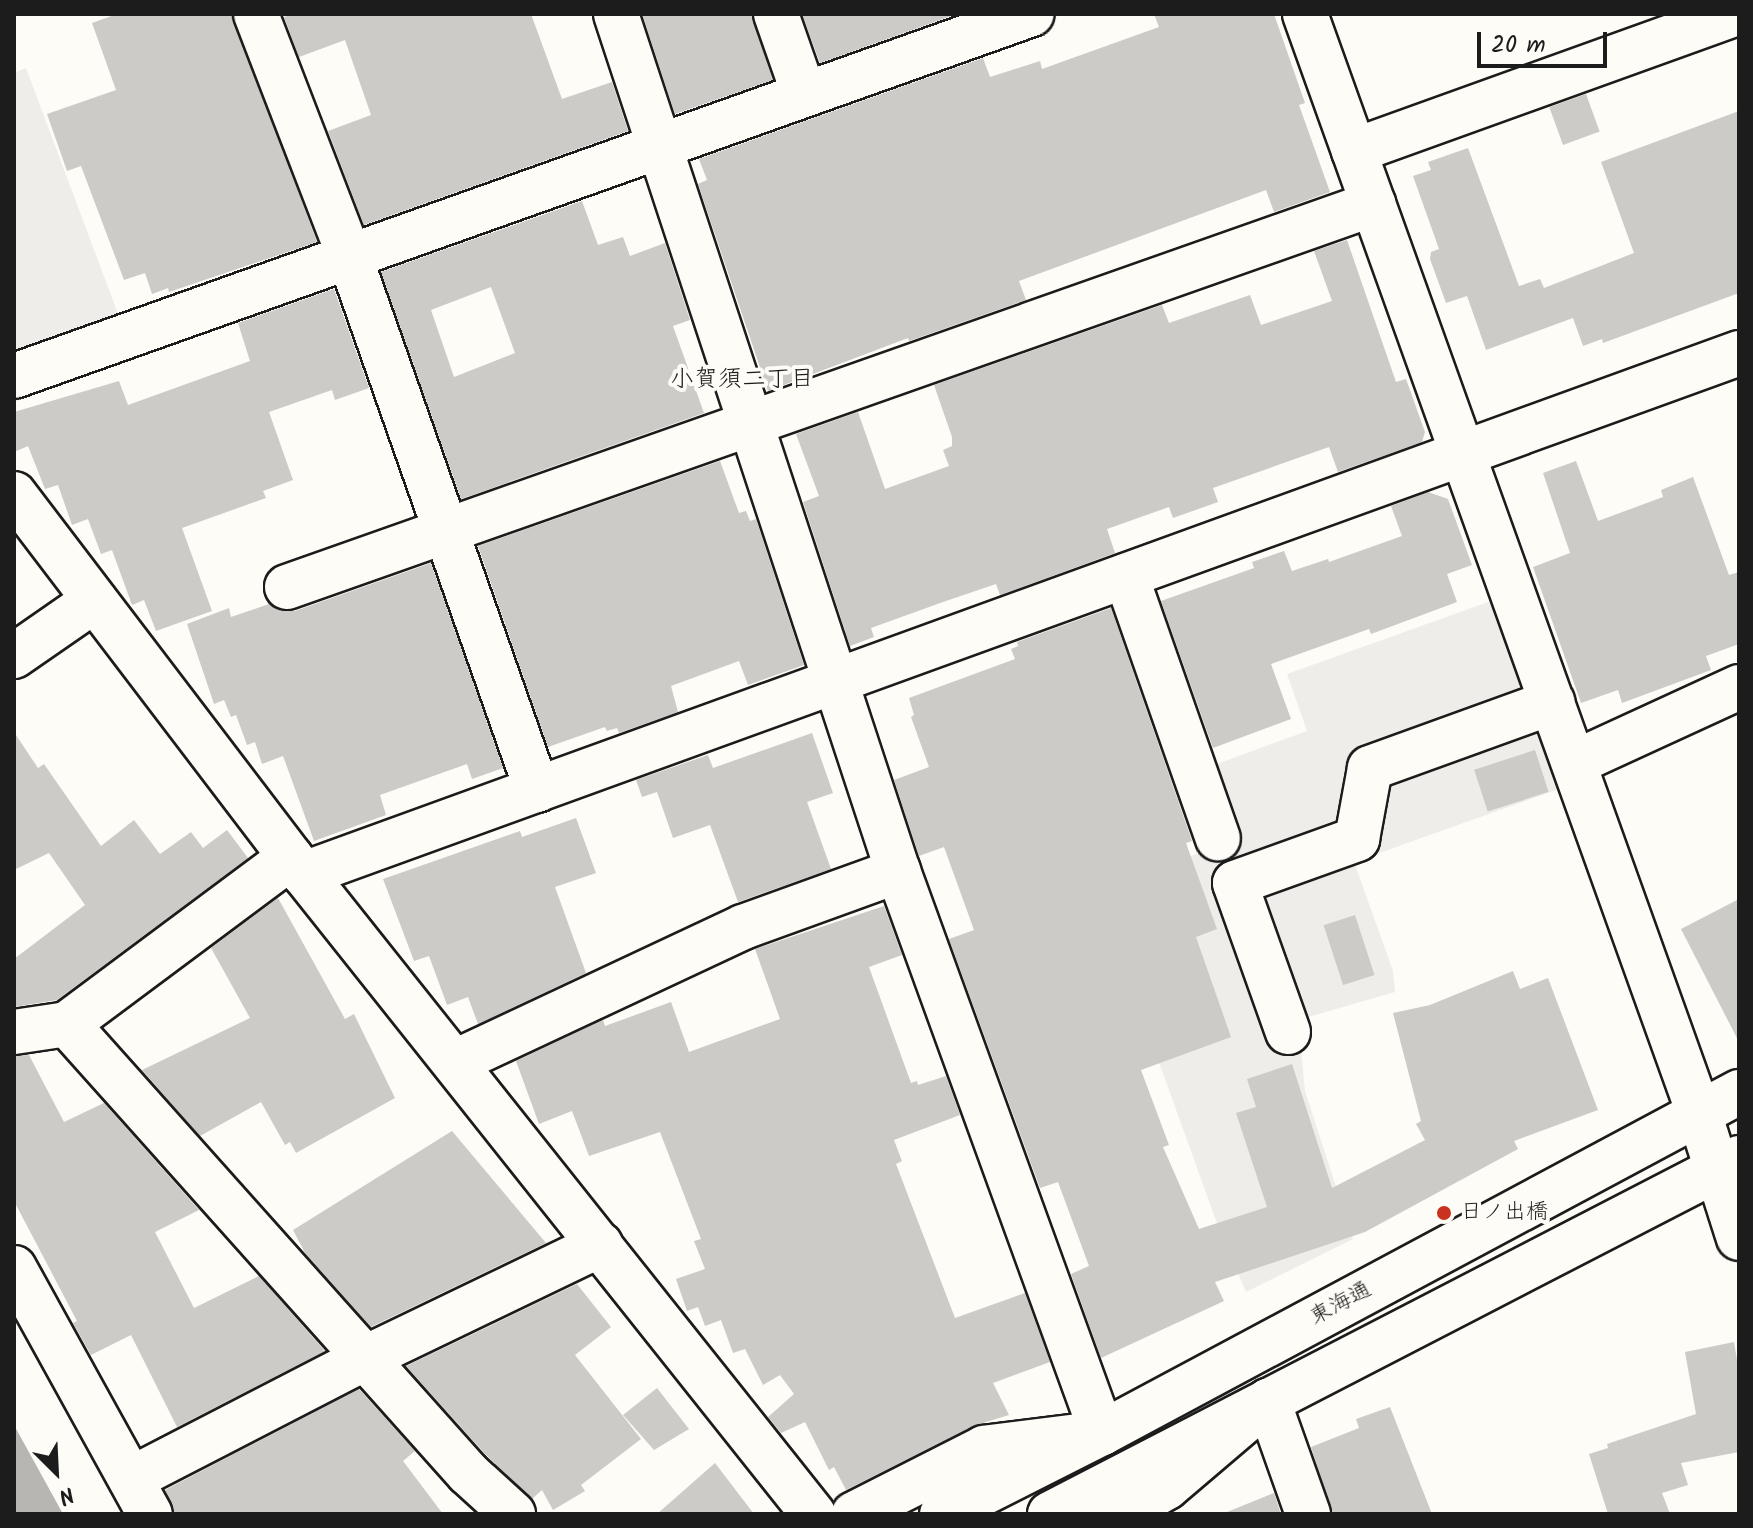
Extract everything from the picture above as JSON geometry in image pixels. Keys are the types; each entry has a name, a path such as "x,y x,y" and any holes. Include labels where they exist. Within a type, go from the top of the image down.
{"street":[{"path":"256,14 349,255 537,790"},
{"path":"616,14 747,422 898,871 1102,1433 984,1448 854,1514"},
{"path":"776,14 804,94"},
{"path":"14,376 659,144 1032,14"},
{"path":"1305,14 1699,1113 1727,1164 1739,1238"},
{"path":"1354,151 1734,14"},
{"path":"287,587 747,422 1373,204"},
{"path":"14,1032 67,1024 297,866 537,790 1739,353"},
{"path":"14,494 297,866 813,1514"},
{"path":"1126,576 1218,838"},
{"path":"14,656 95,600"},
{"path":"1574,763 1739,687"},
{"path":"1288,1032 1235,883 1357,839 1370,768 1552,702"},
{"path":"455,1062 743,927 898,871"},
{"path":"67,1024 468,1473 513,1514"},
{"name":"東海通","path":"942,1514 1102,1433 1739,1092"},
{"path":"1050,1514 1727,1164"},
{"path":"14,1268 140,1496 367,1357 600,1245"},
{"path":"1120,1514 1167,1487 1268,1401"},
{"path":"1268,1401 1308,1514"}],"shaded area":[{"path":"26,68 121,322 14,356 14,73"},
{"path":"1491,601 1559,789 1354,862 1393,971 1395,992 1298,1020 1305,1091 1353,1239 1246,1292 1219,1229 1097,890 1235,840 1209,767 1307,731 1287,674"},
{"path":"14,1425 63,1514 14,1514"}],"building":[{"path":"117,14 232,14 317,242 169,292 168,288 152,294 145,273 124,280 81,166 67,171 47,114 116,90 92,23"},
{"path":"293,14 531,14 562,99 612,82 628,131 364,225 328,131 371,115 345,40 299,57 284,17"},
{"path":"642,14 752,14 773,80 675,114"},
{"path":"802,14 957,14 820,63"},
{"path":"1154,14 1274,14 1305,103 1299,105 1330,192 1274,212 1266,190 1019,281 1026,300 909,341 908,338 768,391 698,184 707,180 699,159 983,58 990,77 1040,61 1042,69 1159,27"},
{"path":"1586,94 1600,132 1563,145 1549,107"},
{"path":"1739,111 1739,293 1603,343 1602,339 1583,346 1573,318 1486,350 1467,296 1446,303 1430,259 1431,252 1439,249 1413,176 1431,170 1428,162 1468,148 1519,286 1540,279 1544,288 1634,253 1601,162"},
{"path":"582,201 598,245 623,237 630,256 665,243 690,320 673,326 704,413 461,499 381,272","holes":["491,287 515,353 454,377 431,310"]},
{"path":"1347,240 1396,382 1406,379 1425,432 1422,442 1338,472 1329,447 1213,488 1218,502 1173,518 1169,507 1107,529 1115,553 1000,595 996,584 943,602 871,628 874,637 850,646 803,502 819,496 796,434 858,412 885,489 949,466 943,450 952,446 952,437 934,385 1162,305 1169,323 1250,295 1261,325 1332,301 1314,251"},
{"path":"334,289 369,388 335,400 332,390 269,412 293,480 263,491 266,498 182,528 212,611 156,631 144,600 132,605 112,550 101,554 88,519 72,525 58,485 45,489 28,446 14,452 14,412 119,381 128,405 250,361 238,323"},
{"path":"720,461 739,513 746,511 750,521 756,519 804,665 748,685 739,661 671,686 678,712 619,733 617,728 607,731 605,727 548,747 478,546"},
{"path":"1576,461 1598,521 1663,497 1661,490 1693,477 1729,575 1739,572 1739,644 1706,656 1711,670 1622,703 1618,690 1581,703 1533,567 1570,553 1543,473"},
{"path":"1428,492 1448,499 1472,565 1447,574 1457,602 1371,634 1369,629 1271,664 1291,719 1213,748 1161,601 1254,568 1252,562 1284,551 1292,571 1328,559 1329,562 1402,536 1391,506"},
{"path":"431,563 503,768 472,779 467,764 380,795 386,815 314,841 283,756 262,764 255,742 247,745 236,715 231,717 224,700 214,704 187,624 229,608 231,617 269,604 282,611 295,611"},
{"path":"1111,608 1192,841 1186,843 1217,929 1196,937 1231,1037 1141,1070 1169,1145 1163,1147 1199,1229 1267,1207 1236,1113 1256,1107 1247,1079 1292,1064 1332,1188 1425,1140 1416,1124 1421,1121 1393,1013 1430,1005 1513,971 1520,989 1548,978 1598,1110 1514,1141 1518,1149 1365,1232 1215,1282 1224,1301 1101,1358 1071,1274 1089,1266 1058,1182 1040,1188 949,939 974,930 944,847 919,856 894,780 929,767 911,717 914,715 909,698 1015,659 1011,649 1018,646 1017,642"},
{"path":"14,732 38,768 44,764 101,846 134,820 160,854 191,832 203,848 227,830 248,858 57,1000 14,1007 14,959 85,905 49,853 14,870"},
{"path":"812,733 833,793 807,802 831,869 738,902 710,825 673,838 657,792 642,797 636,780 708,755 713,768"},
{"path":"1535,750 1549,792 1488,812 1474,770"},
{"path":"576,818 596,873 555,887 586,973 478,1024 468,997 447,1005 429,956 414,961 383,879 520,831 522,837"},
{"path":"278,898 345,1019 354,1014 395,1098 296,1153 290,1142 285,1145 261,1102 200,1136 142,1070 250,1018 211,948"},
{"path":"1739,899 1739,1042 1681,929"},
{"path":"884,906 902,955 869,967 911,1083 917,1081 918,1085 946,1076 960,1115 894,1140 902,1161 896,1164 955,1318 1025,1293 1050,1362 993,1383 1009,1415 973,1426 846,1490 834,1467 829,1470 805,1422 781,1433 768,1417 794,1394 780,1375 763,1385 745,1349 733,1353 721,1320 705,1326 698,1307 687,1311 676,1279 705,1269 694,1241 701,1239 660,1132 589,1156 572,1111 539,1124 516,1061 603,1020 605,1026 671,1002 689,1052 780,1019 755,949"},
{"path":"1355,915 1374,975 1343,985 1324,925"},
{"path":"29,1055 64,1122 104,1103 199,1210 155,1232 194,1308 259,1276 325,1351 177,1427 131,1335 91,1355 73,1323 77,1321 14,1201 14,1056"},
{"path":"452,1131 546,1243 371,1327 305,1253 293,1230"},
{"path":"577,1284 611,1327 575,1355 641,1439 581,1485 585,1491 553,1510 542,1490 532,1499 486,1455 406,1366"},
{"path":"1734,1342 1739,1372 1739,1452 1681,1463 1688,1485 1662,1493 1670,1514 1608,1514 1589,1454 1608,1448 1607,1444 1696,1414 1685,1352"},
{"path":"657,1388 689,1429 654,1450 623,1415"},
{"path":"359,1389 415,1451 403,1461 443,1514 175,1514 165,1490"},
{"path":"1390,1407 1432,1514 1332,1514 1311,1447 1359,1428 1356,1419"},
{"path":"715,1463 754,1514 657,1514"},
{"path":"1274,1493 1281,1514 1227,1514 1227,1512"}],"place":[{"name":"日ノ出橋","path":"1444,1213"}],"district":[{"name":"小賀須二丁目","path":"742,380"}]}
